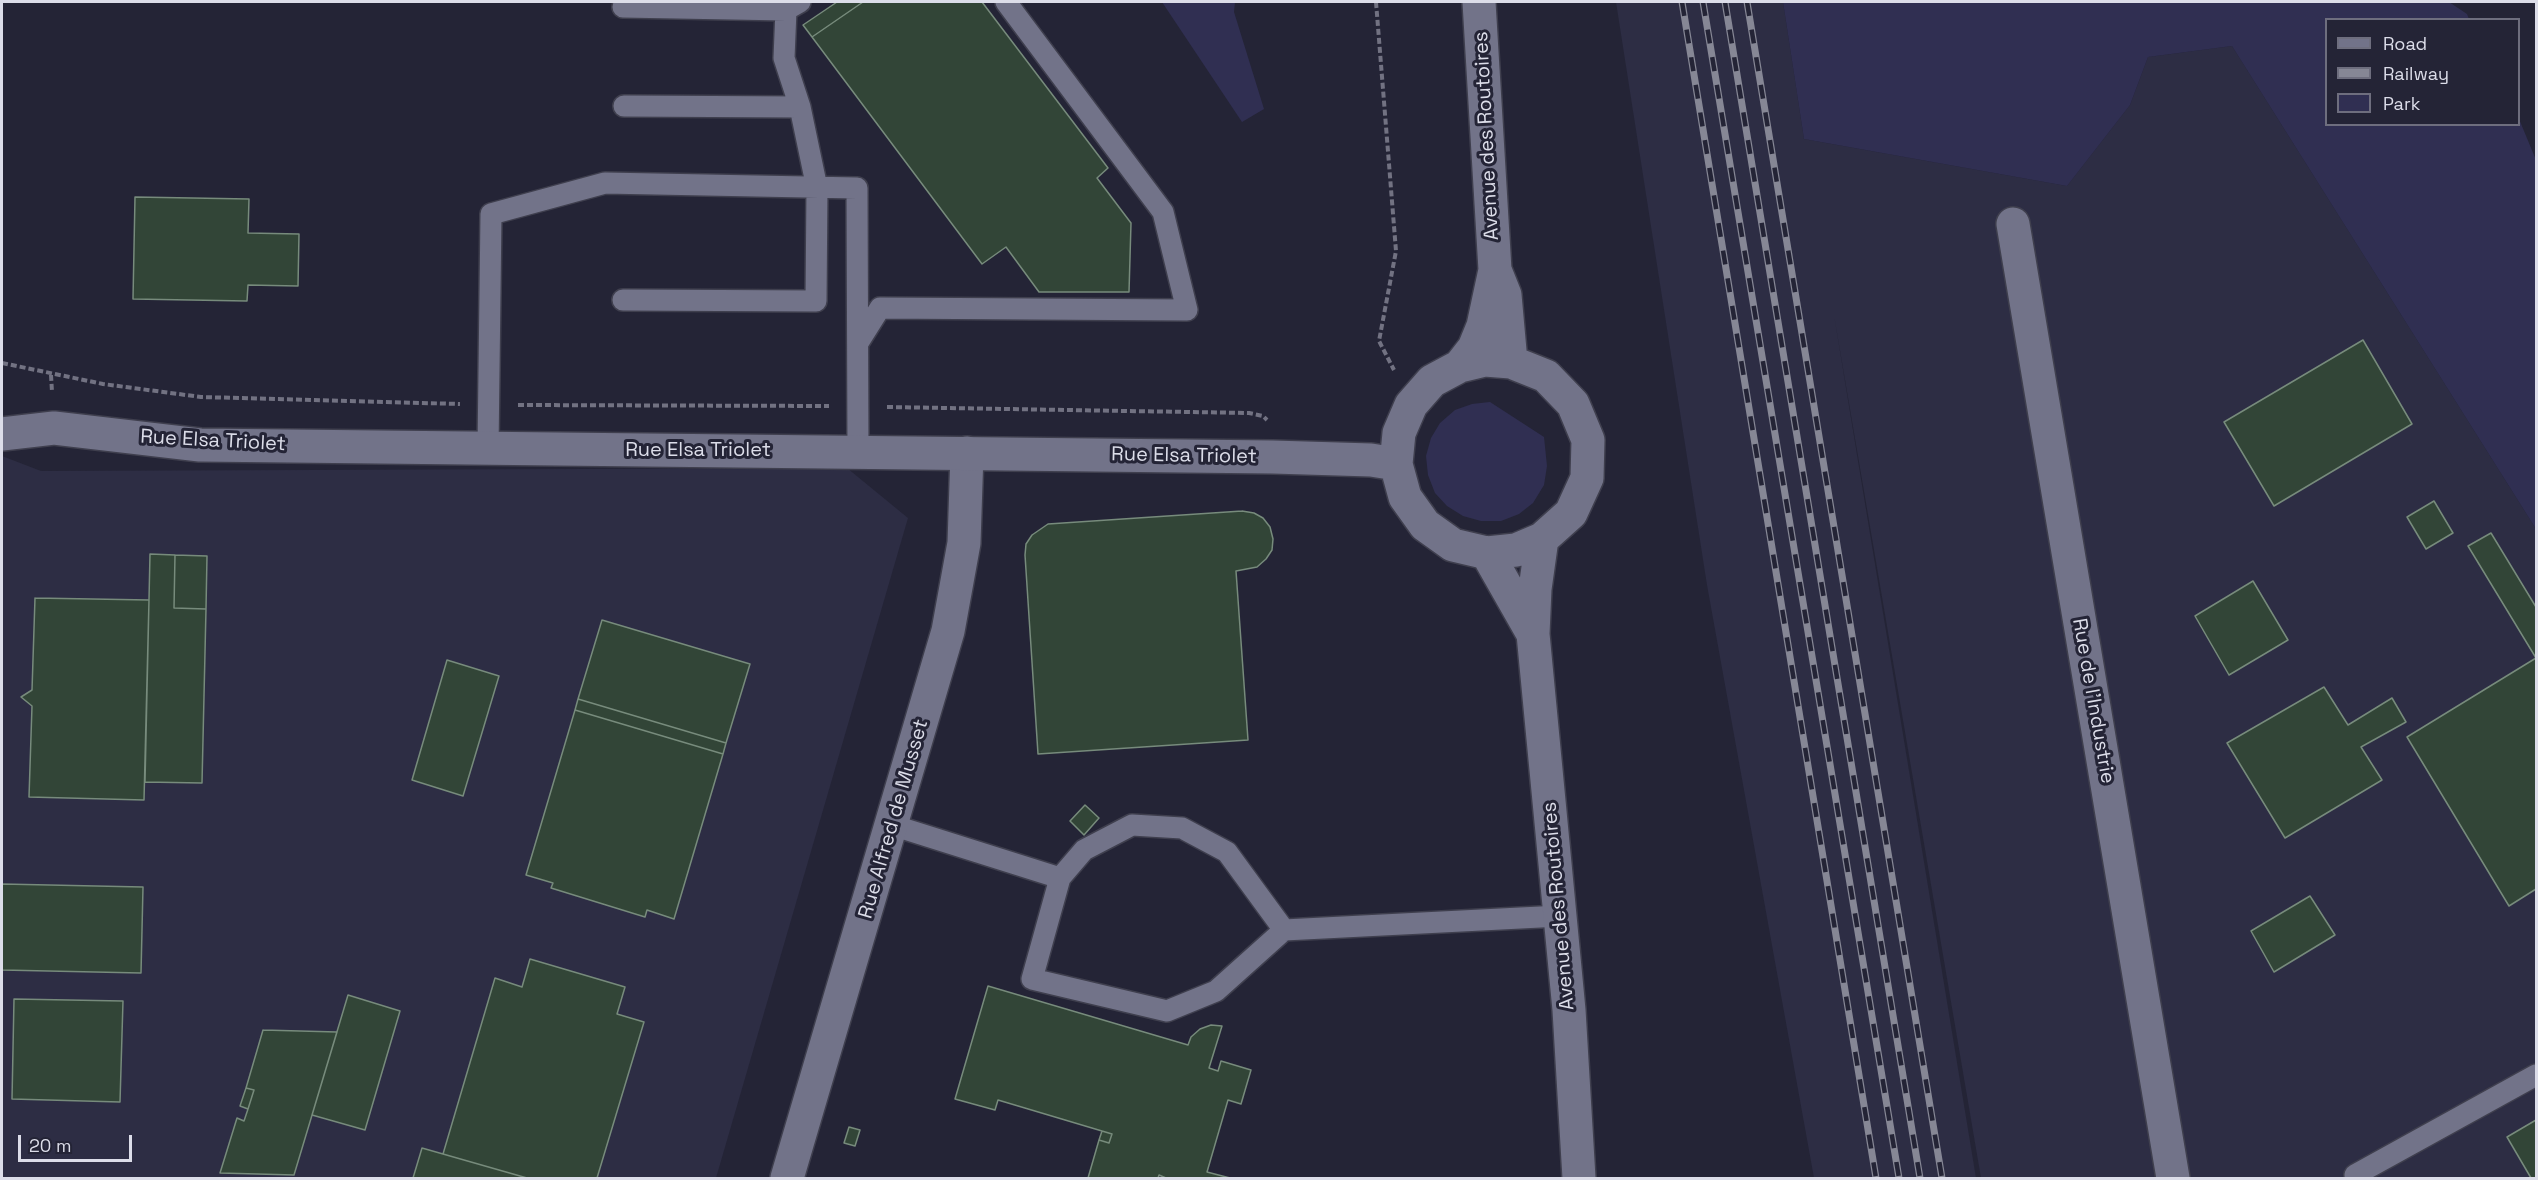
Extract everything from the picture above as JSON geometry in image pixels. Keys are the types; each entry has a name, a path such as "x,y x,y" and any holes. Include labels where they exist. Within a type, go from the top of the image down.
{"street":[{"name":"Avenue des Routoires","path":"1460,366 1474,348 1483,326 1495,270 1479,2"},
{"name":"Rue de l'Industrie","path":"2013,224 2173,1179"},
{"name":"Avenue des Routoires","path":"1495,270 1505,295 1511,362"},
{"name":"Avenue des Routoires","path":"1485,360 1511,362 1546,376 1573,404 1588,440 1587,478 1570,513 1542,539 1515,550 1487,553 1453,545 1425,525 1405,497 1396,464 1399,433 1411,405 1432,381 1460,366 1485,360"},
{"name":"Rue Elsa Triolet","path":"2,434 54,428 200,445 1273,457 1371,460 1396,464"},
{"name":"Rue Alfred de Musset","path":"787,1179 948,631 964,543 967,453"},
{"name":"Avenue des Routoires","path":"1542,539 1535,589 1533,634 1569,1010 1579,1179"},
{"name":"Avenue des Routoires","path":"1487,553 1533,634"}],"lane":[{"path":"858,343 880,308 1187,310 1163,212 1006,2"},
{"path":"623,7 793,6 784,57 800,107 817,188 816,301 623,300"},
{"path":"624,106 800,107"},
{"path":"488,449 491,214 605,183 857,188 858,452"},
{"path":"892,825 1060,878"},
{"path":"1284,930 1227,852 1182,828 1132,825 1083,850 1060,878 1032,979 1167,1011 1216,991 1284,930 1560,916"},
{"path":"2356,1179 2355,1175 2536,1075"}],"path":[{"path":"1376,2 1396,251 1379,341 1411,405"},
{"path":"2,363 103,384 201,397 490,405 857,406 1249,413 1263,416 1274,426 1273,457"}],"shaded area":[{"path":"1616,2 1783,2 1804,139 2067,186 2130,105 2148,57 2232,46 2536,529 2536,1178 1981,1178 1834,315 1976,1178 1814,1178 1707,585"},
{"path":"2,456 41,471 847,468 908,518 716,1178 2,1178"}],"green space":[{"path":"1162,2 1235,2 1234,12 1264,109 1242,122"},
{"path":"1783,2 2449,2 2467,14 2469,18 2325,18 2325,126 2520,126 2520,121 2536,160 2536,529 2232,46 2148,57 2130,105 2067,186 1804,139"},
{"path":"1490,402 1544,437 1547,466 1544,485 1533,503 1519,514 1501,521 1481,521 1463,516 1447,506 1435,493 1428,475 1426,456 1431,438 1440,423 1455,410 1472,404"}],"building":[{"path":"837,2 863,2 812,37 803,25"},
{"path":"863,2 982,2 1108,168 1097,178 1131,223 1129,292 1039,292 1006,247 982,264 812,37"},
{"path":"135,197 249,199 248,233 299,234 298,286 248,285 247,301 133,299"},
{"path":"2363,340 2412,424 2274,506 2224,422"},
{"path":"2434,501 2453,533 2426,549 2407,517"},
{"path":"1242,511 1254,513 1263,518 1270,527 1273,539 1272,550 1257,567 1236,571 1248,740 1038,754 1025,555 1026,544 1032,535 1048,524"},
{"path":"2491,533 2536,607 2536,658 2468,546"},
{"path":"150,554 175,555 174,608 206,609 202,783 145,782"},
{"path":"175,555 207,556 206,609 174,608"},
{"path":"2253,581 2288,640 2229,675 2195,616"},
{"path":"35,598 149,600 144,800 29,797 32,706 21,697 32,690"},
{"path":"602,620 750,664 726,743 578,699"},
{"path":"2536,658 2536,889 2509,906 2407,737"},
{"path":"447,660 499,676 463,796 412,780"},
{"path":"2324,687 2348,725 2392,698 2406,722 2361,747 2382,780 2285,838 2227,743"},
{"path":"578,699 726,743 723,754 575,710"},
{"path":"575,710 723,754 674,919 647,910 645,917 551,888 553,883 526,875"},
{"path":"1085,805 1099,818 1084,835 1070,821"},
{"path":"2,884 143,887 141,973 2,970"},
{"path":"2310,896 2335,935 2274,972 2251,931"},
{"path":"530,959 625,987 617,1014 644,1022 597,1178 527,1178 443,1154 495,978 522,987"},
{"path":"988,986 1188,1045 1191,1037 1200,1029 1211,1025 1222,1026 1209,1068 1218,1071 1221,1061 1251,1070 1241,1104 1228,1100 1207,1172 1230,1178 1166,1178 1159,1175 1158,1178 1088,1178 1099,1140 1109,1143 1112,1134 998,1100 995,1110 955,1099"},
{"path":"348,995 400,1011 365,1130 312,1115"},
{"path":"14,999 123,1001 120,1102 12,1099"},
{"path":"263,1030 337,1032 294,1175 220,1173 237,1118 244,1121 254,1090 246,1088"},
{"path":"246,1088 254,1090 248,1109 240,1106"},
{"path":"2536,1120 2536,1178 2531,1178 2507,1137"},
{"path":"849,1127 860,1130 855,1146 844,1143"},
{"path":"1102,1131 1112,1134 1109,1143 1099,1140"},
{"path":"422,1148 527,1178 413,1178"}],"railway":[{"path":"1682,2 1876,1178"},
{"path":"1703,2 1899,1178"},
{"path":"1725,2 1920,1178"},
{"path":"1747,2 1942,1178"}]}
